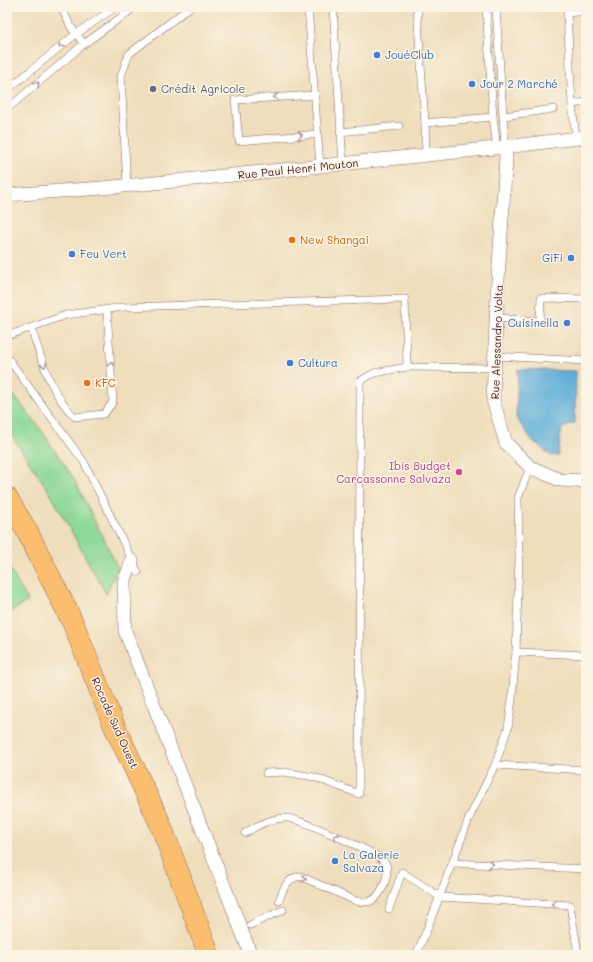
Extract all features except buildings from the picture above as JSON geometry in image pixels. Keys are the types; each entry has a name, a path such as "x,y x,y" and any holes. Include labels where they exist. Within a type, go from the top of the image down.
{"main road":[{"name":"Rocade Sud Ouest","path":"7,498 27,531 72,623 113,723 160,823 208,953"}],"street":[{"name":"Rue Paul Henri Mouton","path":"8,194 127,186 501,147 581,137"},
{"name":"Rue Alessandro Volta","path":"501,147 506,165 496,318 493,400 506,443 530,467 560,480 586,481"},
{"path":"135,567 124,582 125,631 251,955"}],"lane":[{"path":"61,7 71,27 84,44"},
{"path":"7,90 76,34 116,7"},
{"path":"7,109 84,44 135,7"},
{"path":"127,186 120,76 129,54 190,7"},
{"path":"308,7 320,166"},
{"path":"333,7 343,164"},
{"path":"418,7 426,123 426,155"},
{"path":"486,7 493,117 501,147"},
{"path":"496,7 504,116 501,147"},
{"path":"581,137 572,104 568,13 586,10"},
{"path":"315,95 235,100 239,141 318,134"},
{"path":"572,104 586,102"},
{"path":"504,116 553,110"},
{"path":"426,123 493,117"},
{"path":"340,132 399,126"},
{"path":"496,318 540,321 541,298 586,299"},
{"path":"7,336 66,315 124,307 406,299 407,367"},
{"path":"31,328 49,378 64,407 75,417 104,414 113,402 107,310"},
{"path":"7,357 84,462 135,567"},
{"path":"266,773 285,772 314,777 359,794 360,381 374,373 407,367 494,362 586,361"},
{"path":"416,955 440,897 470,816 495,765 508,728 516,652 519,558 518,498 530,467"},
{"path":"516,652 586,655"},
{"path":"495,765 586,770"},
{"path":"245,833 257,826 275,819 289,818 307,824 374,854 384,861 388,872 378,894 371,901 364,903 356,901 300,876 293,878 284,887 279,901"},
{"path":"452,863 586,869"},
{"path":"389,909 402,872 440,897 570,904 578,947 576,955"},
{"path":"250,925 283,910"}],"green space":[{"path":"7,387 39,427 74,479 118,568 106,594 50,493 7,428"},
{"path":"7,564 28,601 7,614"}],"water":[{"path":"518,369 576,371 575,423 562,428 558,456 550,455 532,440 516,418"}],"place":[{"name":"JouéClub","path":"377,55"},
{"name":"Jour 2 Marché","path":"472,84"},
{"name":"Crédit Agricole","path":"153,89"},
{"name":"New Shangai","path":"292,240"},
{"name":"Feu Vert","path":"72,254"},
{"name":"GiFi","path":"571,258"},
{"name":"Cuisinella","path":"567,323"},
{"name":"Cultura","path":"290,363"},
{"name":"KFC","path":"87,383"},
{"name":"Ibis Budget Carcassonne Salvaza","path":"459,472"},
{"name":"La Galerie Salvaza","path":"335,861"}]}
